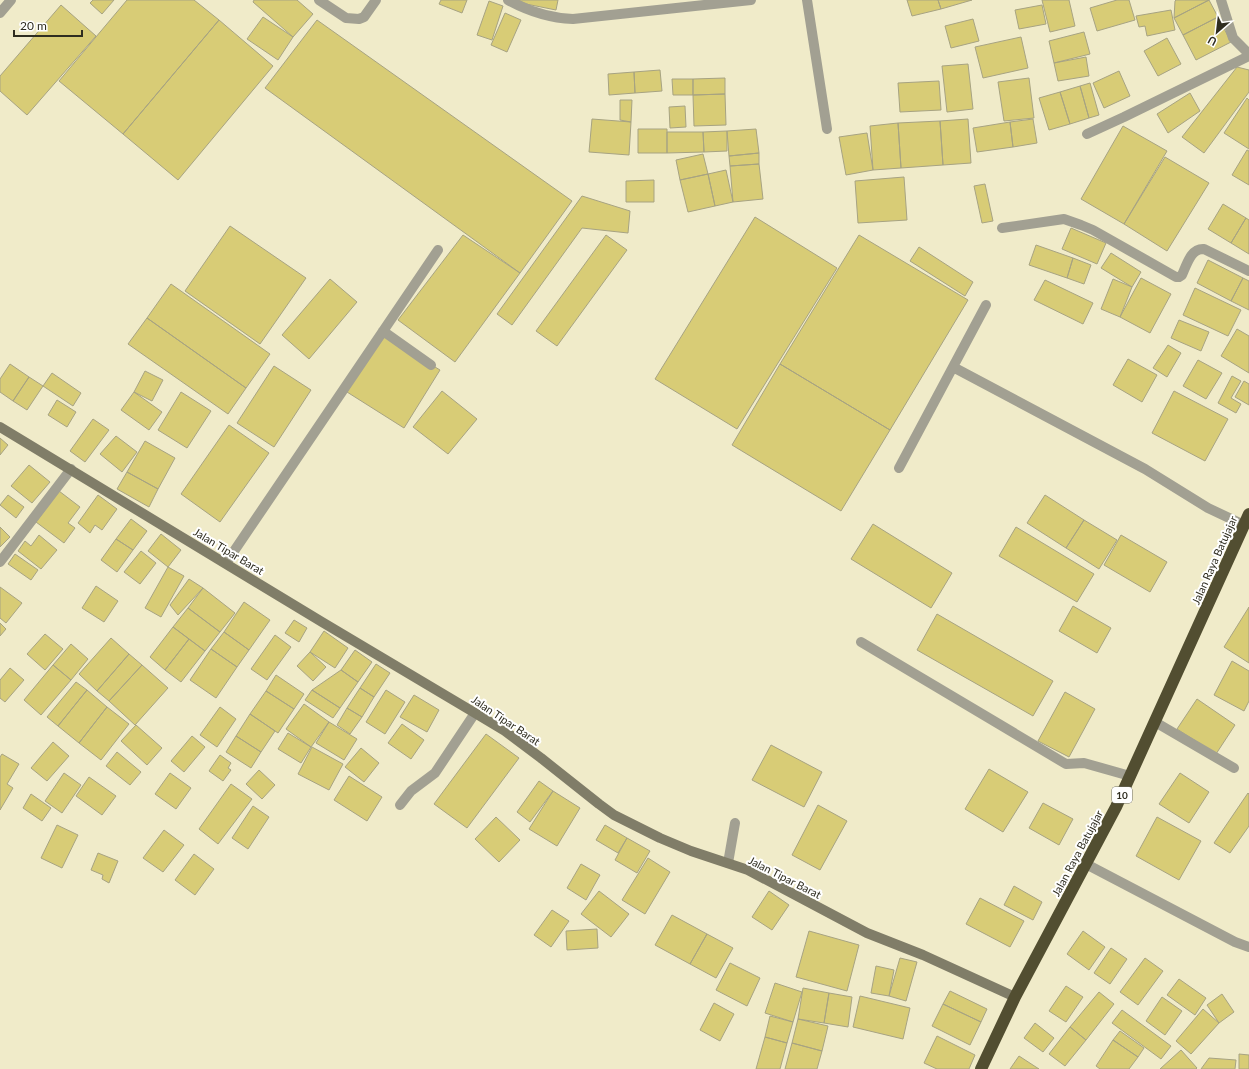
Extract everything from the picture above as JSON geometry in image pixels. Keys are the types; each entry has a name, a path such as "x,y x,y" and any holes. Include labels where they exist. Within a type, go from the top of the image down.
{"highway":[{"name":"Jalan Raya Batujajar","path":"980,1069 1015,997 1116,807 1247,520"}],"street":[{"path":"0,13 11,0"},
{"path":"319,0 346,18 359,19 364,17 376,0"},
{"path":"508,0 541,14 573,19 751,0"},
{"path":"808,0 827,129"},
{"path":"1087,134 1249,55 1233,38 1221,0"},
{"path":"1002,228 1064,219 1081,224 1093,230 1179,277 1193,252 1199,248 1249,271"},
{"path":"226,563 438,250"},
{"path":"899,468 986,305"},
{"path":"383,331 431,365"},
{"path":"953,367 1145,469 1208,508 1247,520"},
{"name":"Jalan Tipar Barat","path":"0,427 475,713 511,736 614,815 660,838 691,851 754,872 867,933 923,955 1015,997"},
{"path":"0,562 71,469"},
{"path":"861,642 1066,763 1084,763 1130,776"},
{"path":"400,805 411,791 435,773 475,713"},
{"path":"1155,722 1234,768"},
{"path":"728,863 735,823"},
{"path":"1086,864 1222,935 1249,947"}],"building":[{"path":"93,0 114,0 102,14 90,3"},
{"path":"127,0 194,0 219,20 123,134 59,81"},
{"path":"254,0 297,0 313,14 293,37 253,2"},
{"path":"441,0 467,0 462,13 439,4"},
{"path":"518,0 558,0 556,10 526,4"},
{"path":"907,0 938,0 941,9 912,16"},
{"path":"938,0 972,0 941,9"},
{"path":"1042,0 1069,0 1075,26 1050,32"},
{"path":"1117,0 1129,0 1135,20 1097,31 1090,8"},
{"path":"1176,0 1209,0 1174,18"},
{"path":"1209,0 1218,17 1183,35 1174,18"},
{"path":"489,1 503,6 492,40 477,35"},
{"path":"61,5 96,36 27,115 0,91 0,76"},
{"path":"1042,5 1046,24 1019,29 1015,10"},
{"path":"1171,10 1175,30 1147,36 1145,26 1139,27 1136,16"},
{"path":"505,13 521,20 507,52 491,45"},
{"path":"263,17 293,37 278,60 247,39"},
{"path":"1218,17 1231,42 1196,60 1183,35"},
{"path":"973,19 979,41 951,48 945,26"},
{"path":"219,20 273,66 178,180 123,134"},
{"path":"317,20 572,201 520,273 265,88"},
{"path":"1084,32 1090,54 1054,63 1049,41"},
{"path":"1021,37 1028,68 983,78 975,47"},
{"path":"1167,38 1181,64 1158,76 1144,51"},
{"path":"1086,57 1089,76 1058,81 1054,63"},
{"path":"968,64 973,109 947,112 942,66"},
{"path":"1237,67 1249,70 1249,92 1204,153 1182,137"},
{"path":"660,70 662,91 635,93 634,72"},
{"path":"1119,71 1130,96 1104,108 1093,83"},
{"path":"634,72 635,93 609,95 608,74"},
{"path":"725,78 725,94 693,95 693,79"},
{"path":"1029,78 1034,118 1004,121 998,82"},
{"path":"672,79 693,79 693,95 673,95"},
{"path":"939,81 941,110 900,112 898,83"},
{"path":"1090,83 1099,115 1089,118 1080,86"},
{"path":"1080,86 1089,118 1070,124 1060,92"},
{"path":"1060,92 1070,124 1049,130 1039,98"},
{"path":"1190,93 1200,111 1168,133 1157,114"},
{"path":"725,94 726,125 694,126 693,95"},
{"path":"1247,98 1249,100 1249,149 1224,133"},
{"path":"620,100 632,100 631,122 620,120"},
{"path":"685,106 686,127 670,128 669,107"},
{"path":"592,119 631,122 629,155 589,152"},
{"path":"968,119 971,163 943,165 940,121"},
{"path":"1033,119 1037,143 1013,147 1010,122"},
{"path":"940,121 943,165 901,168 898,123"},
{"path":"1010,122 1013,147 977,152 973,128"},
{"path":"898,123 901,168 873,170 870,126"},
{"path":"1123,126 1167,151 1124,224 1081,199"},
{"path":"638,129 667,129 667,153 638,153"},
{"path":"756,129 759,153 729,156 727,131"},
{"path":"727,131 727,151 704,152 703,132"},
{"path":"667,132 703,132 704,152 667,153"},
{"path":"867,133 873,170 846,175 839,137"},
{"path":"1247,150 1249,151 1249,185 1232,175"},
{"path":"759,153 759,164 730,166 729,156"},
{"path":"703,154 708,174 680,180 676,160"},
{"path":"1165,157 1209,183 1167,251 1124,224"},
{"path":"759,164 763,199 733,202 730,166"},
{"path":"726,170 733,202 715,206 708,174"},
{"path":"708,174 715,206 688,212 680,180"},
{"path":"904,177 907,220 858,223 855,181"},
{"path":"654,180 654,202 626,202 626,181"},
{"path":"985,184 993,221 982,223 974,186"},
{"path":"582,196 630,211 628,233 582,228 512,325 497,314"},
{"path":"1223,204 1246,218 1231,243 1208,229"},
{"path":"755,217 837,268 737,429 655,379"},
{"path":"1246,218 1249,220 1249,254 1231,243"},
{"path":"230,226 306,278 260,344 185,291"},
{"path":"1071,228 1106,243 1097,264 1062,249"},
{"path":"463,235 520,273 455,362 398,320"},
{"path":"606,235 627,250 557,346 536,331"},
{"path":"859,235 968,300 890,430 780,364"},
{"path":"1036,245 1073,258 1067,278 1029,265"},
{"path":"919,247 973,282 965,296 910,261"},
{"path":"1111,253 1141,272 1132,287 1101,268"},
{"path":"1073,258 1091,265 1084,284 1067,278"},
{"path":"1208,260 1243,278 1231,301 1197,283"},
{"path":"1141,278 1171,294 1150,333 1120,317"},
{"path":"1243,278 1249,281 1249,310 1231,301"},
{"path":"330,279 357,302 309,359 282,335"},
{"path":"1113,279 1132,287 1120,317 1101,309"},
{"path":"1045,280 1093,303 1083,324 1034,300"},
{"path":"171,284 270,354 246,388 147,318"},
{"path":"1195,288 1241,310 1228,336 1183,315"},
{"path":"147,318 246,388 228,414 128,344"},
{"path":"1179,320 1209,332 1201,351 1171,338"},
{"path":"1237,329 1249,336 1249,373 1221,356"},
{"path":"382,335 440,370 404,428 347,392"},
{"path":"1168,345 1181,353 1167,377 1153,368"},
{"path":"1128,359 1157,375 1142,402 1113,385"},
{"path":"1198,360 1222,373 1206,399 1183,386"},
{"path":"10,364 29,377 13,401 0,392 0,379"},
{"path":"780,364 890,430 841,511 732,445"},
{"path":"274,366 311,390 274,447 237,423"},
{"path":"145,371 163,380 152,401 134,392"},
{"path":"52,373 81,393 73,406 43,386"},
{"path":"1232,376 1241,381 1231,398 1241,404 1236,413 1218,403"},
{"path":"29,377 43,386 27,410 13,401"},
{"path":"1244,381 1249,384 1249,405 1235,397"},
{"path":"442,391 477,419 448,454 413,427"},
{"path":"1174,391 1228,419 1205,461 1152,433"},
{"path":"134,392 162,412 149,430 121,410"},
{"path":"181,392 211,411 187,448 158,430"},
{"path":"57,400 76,412 67,427 48,415"},
{"path":"93,419 109,430 85,462 70,451"},
{"path":"229,425 269,453 220,522 181,494"},
{"path":"116,436 137,452 122,472 100,454"},
{"path":"0,438 8,445 0,455"},
{"path":"145,441 175,458 158,489 127,472"},
{"path":"29,465 50,482 32,503 11,486"},
{"path":"127,472 158,489 149,507 117,489"},
{"path":"59,491 80,507 68,523 75,528 64,543 36,522"},
{"path":"8,495 24,507 16,518 0,505"},
{"path":"98,495 117,509 102,530 95,525 90,533 78,523"},
{"path":"1045,495 1084,520 1066,548 1027,523"},
{"path":"131,519 147,531 133,550 116,539"},
{"path":"1084,520 1117,540 1099,569 1066,548"},
{"path":"873,524 952,573 931,608 851,559"},
{"path":"0,527 10,537 0,547"},
{"path":"1016,527 1094,574 1077,602 999,556"},
{"path":"161,534 181,550 168,567 148,551"},
{"path":"39,535 57,550 41,569 18,551 25,541 31,546"},
{"path":"1121,535 1167,562 1150,592 1104,565"},
{"path":"116,539 133,550 117,572 101,560"},
{"path":"141,551 156,563 140,584 124,572"},
{"path":"15,554 38,570 31,580 8,564"},
{"path":"168,567 184,576 161,617 145,608"},
{"path":"189,579 203,588 178,615 170,605"},
{"path":"96,586 118,601 104,622 82,608"},
{"path":"0,587 22,603 6,623 0,618"},
{"path":"203,588 235,613 220,632 188,608"},
{"path":"244,602 270,620 249,650 224,632"},
{"path":"1073,606 1111,628 1097,653 1059,631"},
{"path":"1249,607 1249,663 1224,647"},
{"path":"188,608 220,632 205,651 173,627"},
{"path":"937,614 1053,681 1033,716 917,650"},
{"path":"294,620 307,628 299,642 285,633"},
{"path":"0,623 6,629 0,636"},
{"path":"173,627 189,639 165,670 150,657"},
{"path":"324,631 348,648 335,668 310,652"},
{"path":"224,632 249,650 237,667 211,649"},
{"path":"45,634 63,649 45,670 27,654"},
{"path":"275,635 291,647 267,680 251,669"},
{"path":"111,638 129,654 97,691 79,674"},
{"path":"189,639 205,651 181,682 165,670"},
{"path":"71,644 88,659 71,680 53,665"},
{"path":"211,649 237,667 216,698 190,680"},
{"path":"355,650 372,662 358,682 341,670"},
{"path":"310,652 326,667 313,681 297,666"},
{"path":"129,654 142,665 109,701 97,691"},
{"path":"1232,661 1249,671 1249,701 1244,711 1214,695"},
{"path":"376,664 390,673 374,697 360,688"},
{"path":"53,665 71,680 41,715 24,700"},
{"path":"142,665 168,688 135,725 109,701"},
{"path":"10,668 24,680 5,702 0,698 0,680"},
{"path":"341,670 358,682 340,708 312,690"},
{"path":"276,675 304,694 294,709 266,691"},
{"path":"76,682 87,690 58,726 47,717"},
{"path":"360,688 374,697 362,717 347,708"},
{"path":"87,690 107,707 79,743 58,726"},
{"path":"312,690 340,708 333,718 305,700"},
{"path":"386,690 405,702 385,734 366,722"},
{"path":"266,691 294,709 278,733 250,714"},
{"path":"1065,692 1095,709 1069,757 1038,741"},
{"path":"414,695 439,710 427,732 400,717"},
{"path":"1197,699 1235,725 1216,754 1177,729"},
{"path":"304,704 329,722 311,747 286,729"},
{"path":"107,707 129,724 101,760 79,743"},
{"path":"220,707 236,719 217,747 200,735"},
{"path":"347,708 362,717 350,734 337,725"},
{"path":"250,714 275,731 261,752 236,736"},
{"path":"329,722 357,739 344,760 316,743"},
{"path":"402,724 424,740 411,759 388,743"},
{"path":"136,725 162,748 147,765 121,741"},
{"path":"288,733 311,747 301,763 278,749"},
{"path":"486,734 519,758 467,828 434,804"},
{"path":"192,736 205,747 184,772 171,761"},
{"path":"236,736 261,752 251,768 226,752"},
{"path":"53,742 69,756 47,781 31,768"},
{"path":"771,745 822,772 804,807 752,780"},
{"path":"312,747 343,764 329,790 298,774"},
{"path":"361,748 379,763 364,782 345,767"},
{"path":"117,752 141,772 130,785 106,766"},
{"path":"2,754 19,764 7,784 13,788 0,810 0,757"},
{"path":"220,755 231,763 228,768 231,770 223,781 209,771"},
{"path":"989,769 1028,792 1003,832 965,809"},
{"path":"259,770 275,785 262,799 246,784"},
{"path":"64,773 81,785 62,813 45,801"},
{"path":"170,773 191,788 176,809 155,794"},
{"path":"1180,773 1209,792 1189,823 1159,804"},
{"path":"349,776 382,797 367,821 334,800"},
{"path":"89,777 116,796 102,815 76,796"},
{"path":"539,781 553,791 530,822 517,812"},
{"path":"231,784 252,799 218,844 199,829"},
{"path":"553,791 580,808 557,846 529,829"},
{"path":"1248,793 1249,826 1230,853 1214,843"},
{"path":"31,794 51,808 42,821 23,808"},
{"path":"1043,803 1073,819 1059,845 1029,828"},
{"path":"818,805 847,821 820,870 792,855"},
{"path":"253,806 269,817 248,849 232,838"},
{"path":"496,817 520,840 499,862 475,839"},
{"path":"1157,817 1201,841 1179,880 1136,856"},
{"path":"57,825 78,835 62,868 41,858"},
{"path":"605,825 627,838 618,853 596,840"},
{"path":"164,830 184,845 163,872 143,858"},
{"path":"627,838 650,851 637,873 615,860"},
{"path":"98,853 118,861 109,883 102,879 103,875 91,870"},
{"path":"194,854 214,869 195,895 175,880"},
{"path":"648,858 670,872 645,914 622,900"},
{"path":"581,864 600,875 586,900 567,888"},
{"path":"1014,886 1042,902 1033,920 1004,905"},
{"path":"599,891 629,914 611,937 581,914"},
{"path":"769,891 789,905 772,930 752,917"},
{"path":"980,898 1024,921 1010,947 966,924"},
{"path":"552,910 569,921 551,947 534,935"},
{"path":"672,915 707,934 690,964 655,945"},
{"path":"597,929 598,948 567,950 566,931"},
{"path":"809,931 859,945 847,991 796,977"},
{"path":"1083,931 1105,947 1089,970 1067,954"},
{"path":"707,934 733,948 716,978 690,964"},
{"path":"1111,948 1127,959 1110,984 1094,973"},
{"path":"900,958 917,962 906,1001 889,996"},
{"path":"1145,958 1163,971 1138,1005 1120,992"},
{"path":"730,963 760,978 747,1006 716,990"},
{"path":"876,966 894,970 889,996 871,993"},
{"path":"1179,979 1206,998 1195,1015 1167,995"},
{"path":"775,983 802,992 793,1022 765,1013"},
{"path":"1066,986 1083,997 1066,1022 1049,1011"},
{"path":"803,988 829,993 824,1023 798,1019"},
{"path":"950,991 987,1009 981,1022 943,1004"},
{"path":"1099,992 1114,1004 1086,1040 1070,1027"},
{"path":"829,993 852,997 848,1027 824,1023"},
{"path":"1222,994 1234,1012 1219,1023 1207,1005"},
{"path":"860,996 910,1008 903,1039 853,1027"},
{"path":"1162,997 1182,1011 1165,1035 1146,1021"},
{"path":"714,1003 734,1014 720,1041 700,1030"},
{"path":"943,1004 981,1022 970,1045 932,1026"},
{"path":"1203,1009 1219,1023 1191,1054 1176,1041"},
{"path":"1122,1010 1171,1046 1161,1059 1112,1023"},
{"path":"770,1016 793,1022 787,1043 765,1037"},
{"path":"798,1019 828,1026 822,1051 792,1043"},
{"path":"1035,1023 1054,1038 1043,1052 1024,1038"},
{"path":"1070,1027 1086,1040 1065,1066 1049,1054"},
{"path":"1120,1031 1144,1048 1138,1057 1113,1040"},
{"path":"937,1036 975,1055 969,1069 937,1069 924,1063"},
{"path":"765,1037 787,1043 780,1069 756,1069"},
{"path":"1113,1040 1138,1057 1129,1069 1100,1069 1096,1066"},
{"path":"792,1043 822,1051 817,1069 785,1069"},
{"path":"1181,1050 1197,1068 1196,1069 1160,1069"},
{"path":"1239,1054 1249,1055 1249,1069 1239,1069"},
{"path":"1019,1056 1039,1069 1010,1069"},
{"path":"1209,1058 1236,1060 1235,1069 1201,1069"}]}
